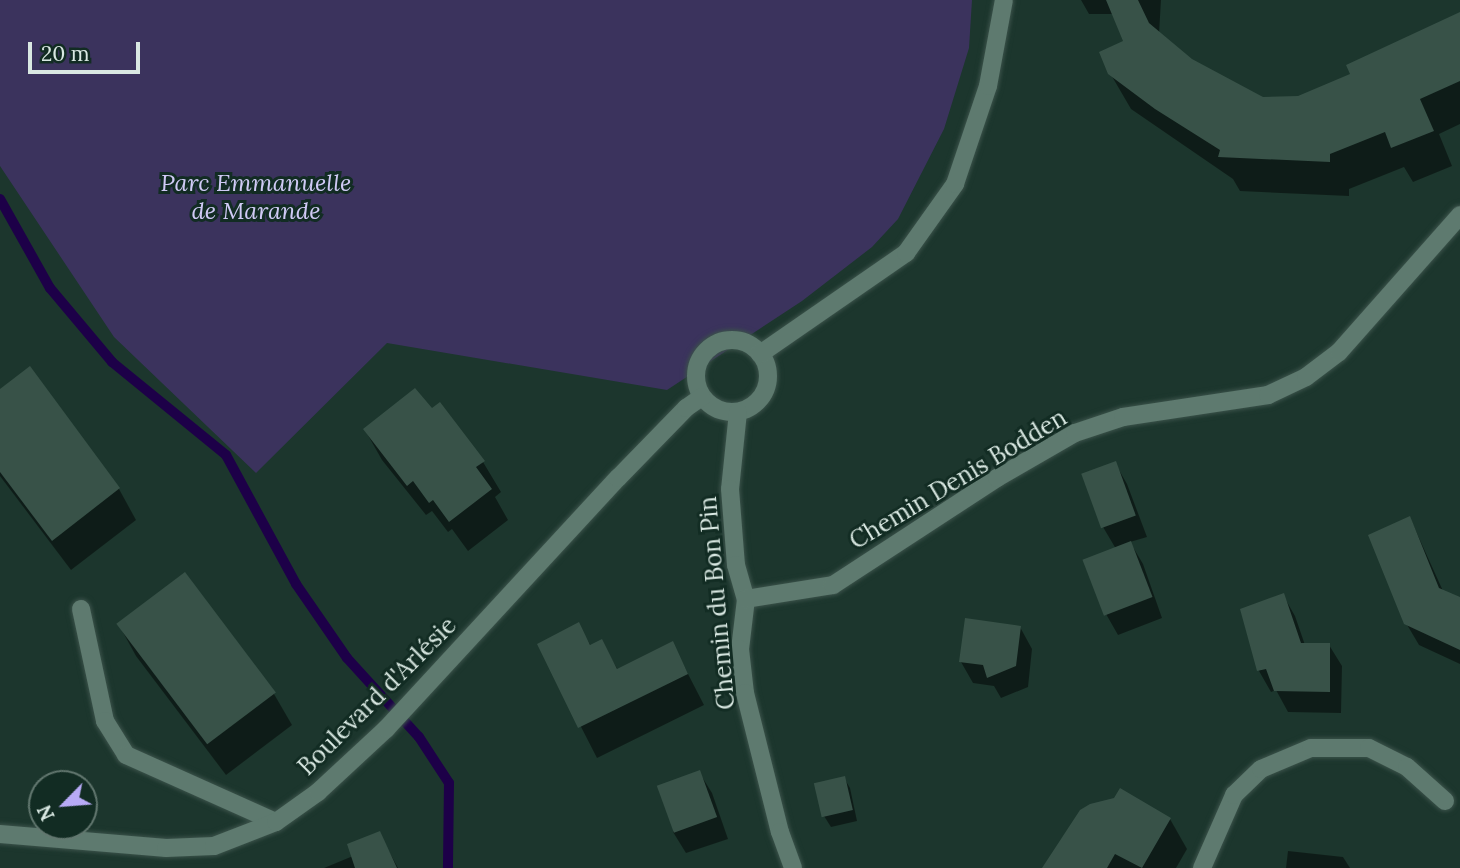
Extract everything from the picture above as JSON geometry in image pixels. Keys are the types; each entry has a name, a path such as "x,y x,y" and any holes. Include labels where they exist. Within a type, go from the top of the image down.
{"street":[{"path":"760,354 906,253 955,184 988,86 1004,0"},
{"name":"Chemin Denis Bodden","path":"746,598 833,585 998,478 1075,433 1123,416 1268,395 1306,377 1339,352 1460,215"},
{"path":"727,341 750,346 760,354 768,373 767,384 757,402 738,412 718,409 702,397 696,373 706,351 727,341"},
{"name":"Boulevard d'Arlésie","path":"0,834 166,848 214,846 276,822 318,792 386,729 618,478 686,408 702,397"},
{"name":"Chemin du Bon Pin","path":"738,412 730,489 736,565 746,598 740,649 745,692 780,832 793,868"},
{"path":"80,610 104,721 126,755 276,822"},
{"path":"1202,868 1234,795 1261,769 1311,748 1369,748 1407,767 1445,801"}],"green space":[{"name":"Parc Emmanuelle de Marande","path":"0,0 972,0 969,48 944,129 898,219 872,247 802,301 667,390 387,343 256,473 114,337 0,166"}],"building":[{"path":"1106,0 1138,0 1149,23 1192,59 1263,97 1298,96 1350,74 1346,65 1460,12 1460,81 1420,99 1434,131 1391,148 1385,132 1330,154 1330,162 1218,157 1220,150 1155,109 1108,74 1099,52 1123,41"},
{"path":"30,366 120,488 52,541 0,472 0,389"},
{"path":"415,388 432,408 440,402 485,461 476,467 492,489 449,522 433,500 429,503 413,481 407,486 363,429"},
{"path":"1116,461 1136,516 1101,528 1081,474"},
{"path":"1410,516 1439,588 1460,597 1460,650 1404,624 1368,535"},
{"path":"1131,541 1153,597 1104,616 1082,560"},
{"path":"185,572 276,693 207,744 116,624"},
{"path":"1284,593 1301,643 1330,643 1330,692 1274,691 1266,669 1257,671 1240,609"},
{"path":"965,618 1021,626 1016,666 987,678 983,665 959,662"},
{"path":"579,622 590,645 602,639 617,669 673,641 688,674 578,728 537,644"},
{"path":"700,770 717,817 674,833 657,786"},
{"path":"845,776 853,810 822,817 814,783"},
{"path":"1120,788 1171,818 1142,868 1115,854 1107,868 1042,868 1080,810 1090,804 1114,798"},
{"path":"380,831 397,868 355,868 347,844"}],"waterway":[{"path":"0,199 50,288 112,362 226,455 296,584 347,658 419,737 449,783 448,868"}]}
